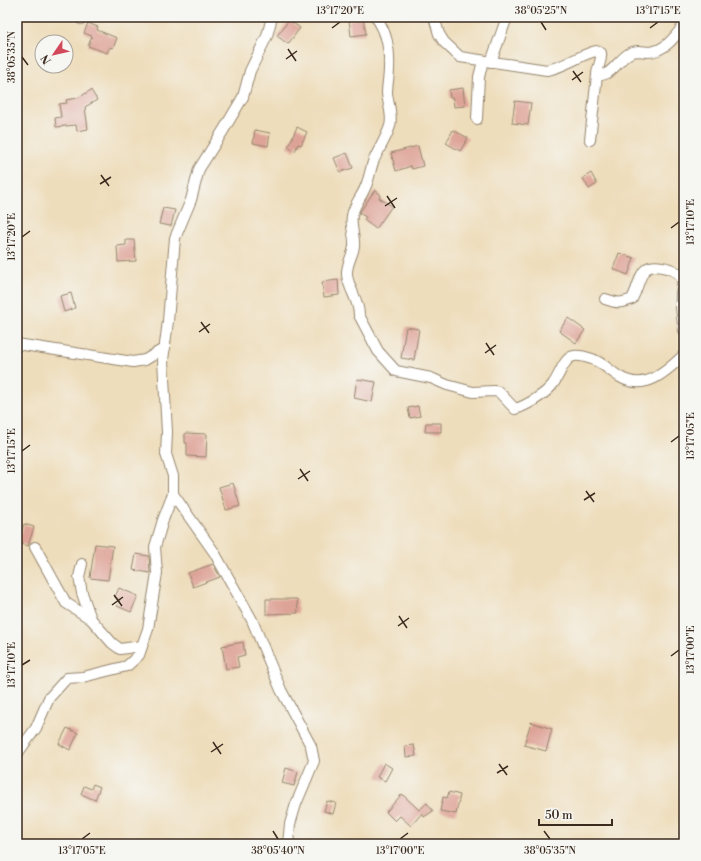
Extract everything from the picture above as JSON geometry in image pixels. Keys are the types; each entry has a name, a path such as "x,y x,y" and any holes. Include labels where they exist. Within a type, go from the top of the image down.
{"street":[{"path":"17,754 36,728 49,698 67,678 83,677 127,666 139,656 148,629 157,573 155,547 173,494 173,476 166,454 167,432 163,360 175,238 191,200 199,169 243,97 250,71 267,36 272,17"},
{"path":"376,17 386,35 389,69 387,92 391,120 384,142 374,161 368,182 356,203 352,215 351,226 354,245 348,264 347,273 349,286 355,297 359,309 359,315 378,350 390,365 396,371 431,378 460,389 473,392 500,392 515,409 521,408 552,386 566,360 572,356 579,355 600,362 621,378 639,383 647,382 655,378 684,355"},
{"path":"434,17 439,34 460,57 547,70 555,68 586,53 596,50 601,53 602,60 597,70 590,140"},
{"path":"478,119 479,77 508,17"},
{"path":"597,75 602,76 608,74 629,54 637,50 655,51 666,46 684,25"},
{"path":"605,299 618,303 632,299 643,271 648,268 655,266 672,270 679,275 682,281 680,305 684,330"},
{"path":"17,344 133,362 145,360 165,348"},
{"path":"173,494 214,552 252,620 281,690 311,746 314,761 296,804 290,824 288,844"},
{"path":"34,547 66,603 91,619 112,643 120,649 142,646"},
{"path":"82,564 79,577 82,593 91,619"}],"building":[{"path":"363,18 366,34 351,36 349,20"},
{"path":"289,20 300,28 288,44 277,36"},
{"path":"88,23 98,27 97,30 117,38 113,48 110,47 107,53 88,46 92,36 84,33"},
{"path":"463,88 465,106 454,107 453,98 450,98 449,90"},
{"path":"91,90 97,100 85,107 88,129 77,131 76,125 56,127 55,118 61,117 59,104 67,103 66,100 78,98"},
{"path":"515,101 531,103 528,125 512,123"},
{"path":"297,127 307,132 301,145 298,144 295,151 288,147"},
{"path":"255,130 270,133 268,146 253,143"},
{"path":"453,130 468,138 460,151 446,143"},
{"path":"418,146 423,166 412,169 411,166 396,171 391,153"},
{"path":"347,153 353,168 340,172 334,158"},
{"path":"591,173 597,184 589,189 583,178"},
{"path":"375,190 381,195 379,198 392,206 376,229 364,220 366,217 359,213"},
{"path":"163,208 175,210 171,226 159,224"},
{"path":"126,240 134,240 136,261 118,262 117,246 126,245"},
{"path":"619,253 634,258 628,275 613,269"},
{"path":"338,280 339,295 324,297 322,282"},
{"path":"71,293 75,308 64,312 60,296"},
{"path":"568,318 585,330 576,343 559,331"},
{"path":"406,327 419,329 414,360 401,358"},
{"path":"357,379 376,382 372,402 354,398"},
{"path":"418,406 420,416 410,418 408,408"},
{"path":"426,423 441,423 441,432 425,432"},
{"path":"185,433 207,434 206,457 187,456"},
{"path":"233,483 240,506 226,510 219,487"},
{"path":"24,524 34,527 28,546 18,543"},
{"path":"95,544 113,546 108,580 90,578"},
{"path":"136,554 149,556 150,573 133,570"},
{"path":"213,564 220,577 193,587 188,573"},
{"path":"119,588 138,596 131,612 117,606 120,600 115,597"},
{"path":"266,599 297,599 298,613 266,614"},
{"path":"243,642 245,655 237,657 239,667 226,669 222,646"},
{"path":"531,722 552,729 546,751 524,745"},
{"path":"67,728 78,733 70,750 59,744"},
{"path":"414,745 416,756 406,757 405,746"},
{"path":"384,763 392,768 385,781 377,777"},
{"path":"286,768 298,772 294,786 282,783"},
{"path":"93,784 100,787 95,800 81,794 84,786 91,789"},
{"path":"449,792 460,795 456,814 440,811 443,797 447,798"},
{"path":"402,794 419,810 427,803 433,811 424,817 422,813 411,826 400,816 395,821 386,812"},
{"path":"327,801 336,803 333,814 324,811"}]}
